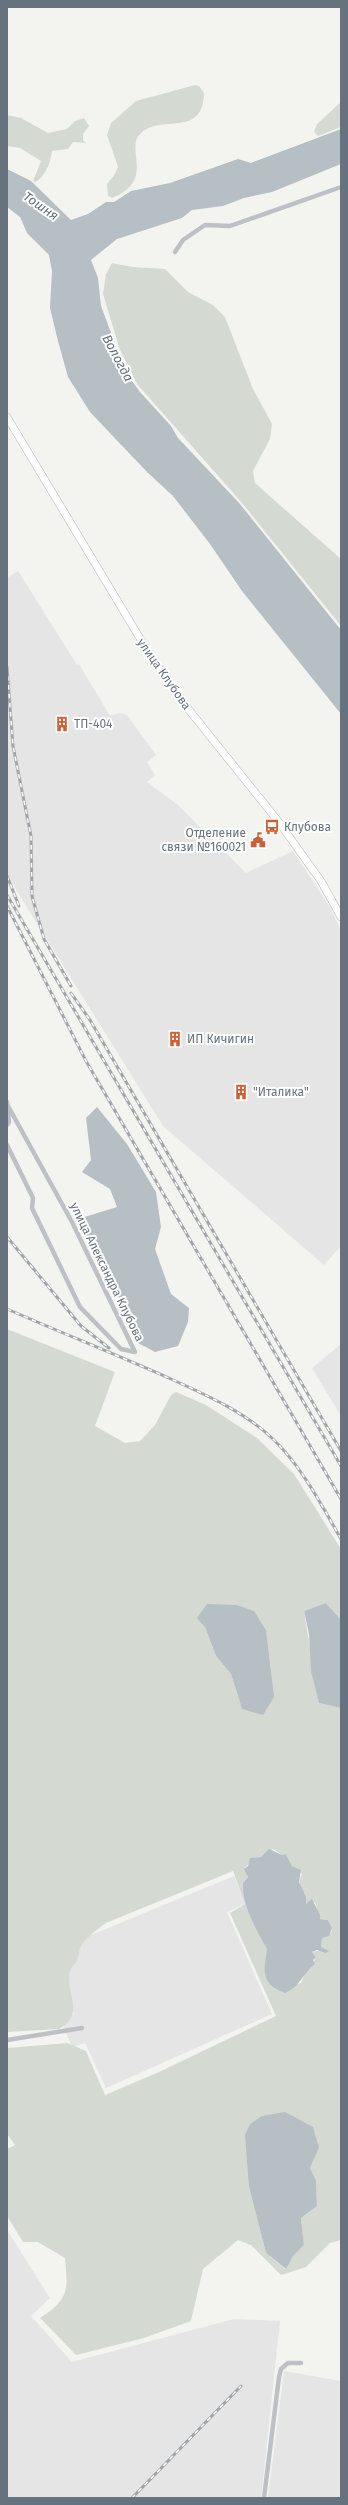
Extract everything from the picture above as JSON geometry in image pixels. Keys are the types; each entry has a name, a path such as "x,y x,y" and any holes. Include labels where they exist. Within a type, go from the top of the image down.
{"main road":[{"name":"улица Клубова","path":"7,417 150,655 189,710 278,821 321,881 341,917"}],"street":[{"path":"175,252 184,240 204,225 230,226 341,187"},
{"name":"улица Александра Клубова","path":"7,1125 9,1122 8,1104"},
{"name":"улица Александра Клубова","path":"7,1145 33,1198 32,1208 80,1308 121,1349 135,1352 72,1222 8,1104"},
{"path":"7,2040 82,2028"},
{"path":"264,2498 278,2377 281,2369 288,2363 301,2363"}],"shaded area":[{"path":"195,85 199,86 204,93 202,107 197,116 189,121 159,125 149,128 140,134 136,140 135,148 137,165 133,183 125,191 112,198 108,196 107,184 115,174 118,167 107,135 111,123 136,101"},
{"path":"341,102 341,127 318,136 314,132 317,124"},
{"path":"7,115 21,118 48,133 67,129 75,121 84,118 89,126 83,134 83,140 86,143 73,142 68,149 52,151 45,173 35,182 33,181 41,161 20,148 7,146"},
{"path":"112,263 133,267 165,269 188,292 213,305 225,317 253,389 272,424 270,439 253,471 255,483 341,559 341,626 242,503 137,384 120,350 103,294 106,274"},
{"path":"18,571 77,665 79,664 110,716 119,713 127,715 156,755 147,762 155,775 147,782 178,805 246,873 293,851 331,909 341,931 341,1246 324,1265 163,1126 7,875 7,578"},
{"path":"7,1329 115,1372 95,1426 125,1443 140,1441 155,1425 171,1395 176,1392 206,1405 257,1438 294,1474 341,1549 341,1620 326,1603 304,1611 319,1703 341,1708 341,2240 330,2243 306,2267 281,2275 251,2245 238,2240 203,2269 191,2321 144,2338 76,2355 40,2318 57,2305 64,2293 66,2286 65,2258 38,2242 23,2242 7,2216 7,2149 15,2145 7,2134 7,2048 67,2043 86,2051 105,2095 159,2072 276,2016 230,1913 245,1904 233,1871 106,1923 92,1933 83,1942 77,1961 72,1967 69,1979 73,2009 72,2016 67,2023 59,2029 7,2032","holes":["237,1605 254,1612 266,1630 242,1709 231,1674 216,1656 205,1627","273,1849 282,1855 286,1854 292,1866 302,1874 300,1884 301,1889 305,1894 306,1905 315,1902 320,1919 328,1920 332,1928 331,1933 322,1938 320,1942 322,1950 312,1952 316,1959 312,1962 315,1964 307,1969 301,1983 277,1990 269,1983 265,1975 267,1949 254,1922 243,1887 243,1883 248,1877 245,1868 254,1858 261,1857","319,2148 310,2168 316,2180 317,2206 301,2218 304,2245 293,2256 285,2269 266,2253 249,2187"]},
{"path":"341,1344 341,1416 312,1368"},
{"path":"234,1876 245,1904 227,1912 272,2014 106,2088 85,2043 72,2047 61,2021 74,2014 50,1952"},
{"path":"7,2230 50,2298 31,2316 72,2362 234,2319 280,2321 261,2498 7,2498"},
{"path":"284,2371 341,2381 341,2498 268,2498"}],"water":[{"path":"341,129 341,164 272,192 244,198 223,206 192,210 182,218 117,239 91,260 98,278 101,306 126,373 140,392 171,426 178,438 240,504 341,630 341,714 242,591 210,544 173,496 147,472 90,412 68,377 50,308 52,271 49,255 27,233 20,217 7,207 7,169 31,181 71,220 88,214 106,202 114,202 131,191 170,183 238,159 251,163"},
{"path":"97,1107 127,1144 156,1192 161,1227 155,1249 171,1294 189,1308 188,1322 178,1346 155,1352 138,1343 133,1317 114,1291 78,1219 117,1207 110,1189 82,1172 91,1160 86,1118"},
{"path":"326,1603 341,1620 341,1708 319,1703 311,1671 309,1634 304,1611"},
{"path":"207,1604 237,1605 254,1611 266,1630 274,1697 263,1715 242,1709 231,1674 216,1656 205,1627 197,1618"},
{"path":"269,1849 282,1855 286,1854 292,1866 301,1870 299,1882 306,1897 306,1904 312,1899 320,1915 320,1919 328,1920 332,1928 329,1936 322,1938 321,1947 329,1951 326,1953 317,1950 312,1952 316,1958 313,1960 315,1964 307,1971 298,1984 285,1993 271,1985 268,1981 265,1970 267,1949 250,1917 243,1892 243,1883 248,1877 244,1869 248,1866 250,1858 261,1857"},
{"path":"285,2112 313,2127 319,2148 310,2168 316,2180 317,2206 301,2218 304,2245 293,2256 286,2269 266,2253 249,2187 245,2135 250,2124 262,2116"}],"railway":[{"path":"7,667 13,746 31,836 32,896 44,939 71,986"},
{"path":"7,876 19,906"},
{"path":"7,895 341,1466"},
{"path":"7,906 86,1061 341,1499"},
{"path":"71,993 90,1020 341,1451"},
{"path":"7,1237 81,1326 109,1348"},
{"path":"7,1309 184,1385 225,1405 250,1420 273,1439 293,1462 310,1486 341,1539"},
{"path":"132,2498 241,2386"}],"place":[{"name":"ТП-404","path":"62,724"},
{"name":"Клубова","path":"272,827"},
{"name":"Отделение связи №160021","path":"258,840"},
{"name":"ИП Кичигин","path":"175,1039"},
{"name":"\"Италика\"","path":"241,1092"}],"water label":[{"name":"Тошня","path":"41,206"},
{"name":"Вологда","path":"118,358"}]}
